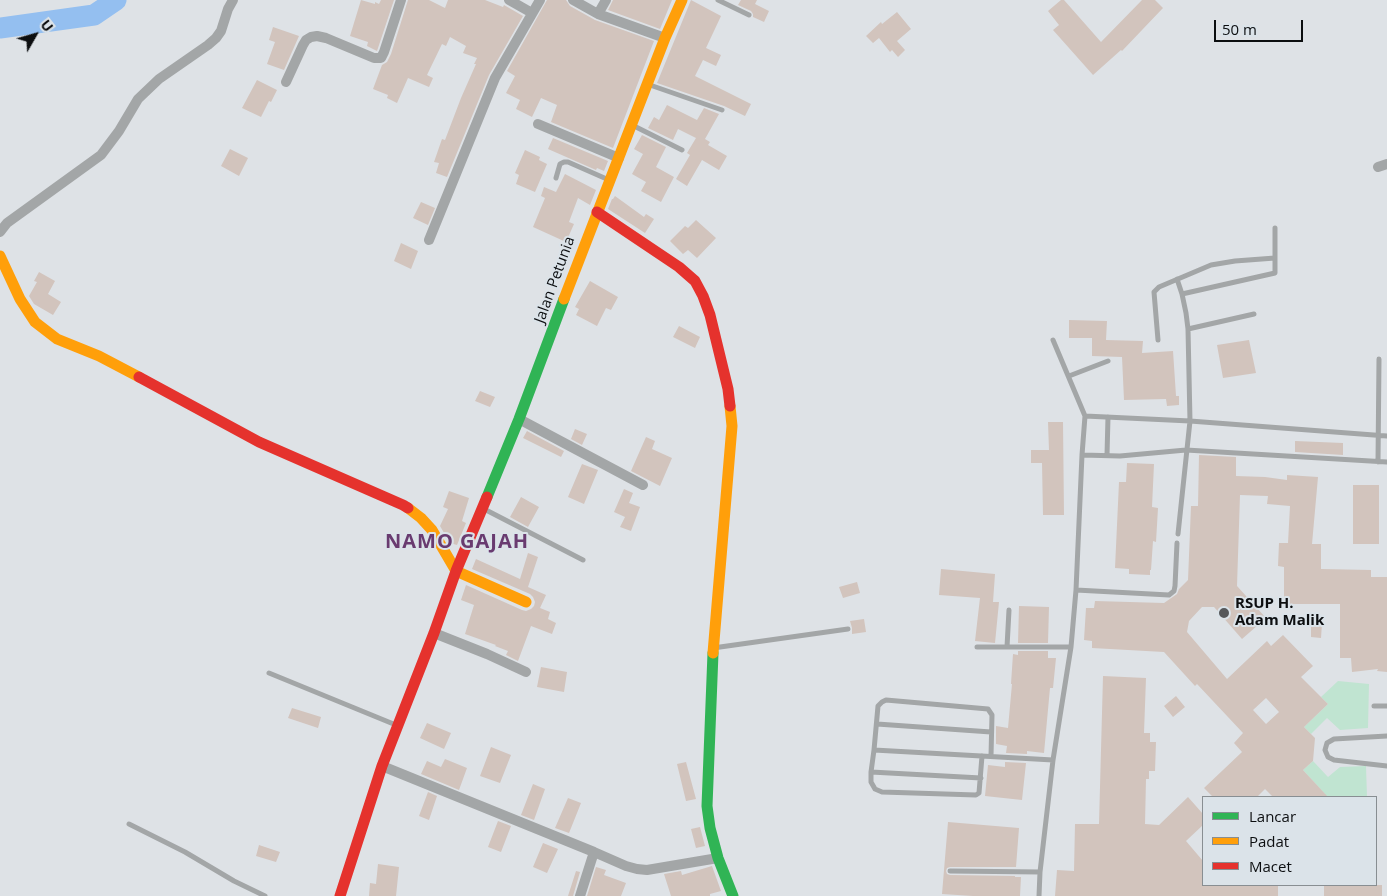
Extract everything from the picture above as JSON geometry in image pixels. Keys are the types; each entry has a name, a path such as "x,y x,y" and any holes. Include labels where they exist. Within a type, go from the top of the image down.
{"street":[{"path":"0,232 7,223 101,155 119,131 138,99 159,79 216,38 221,31 233,0"},
{"path":"286,82 306,40 311,37 326,38 374,58 380,58 384,52 400,0"},
{"path":"509,0 532,13"},
{"path":"429,240 489,94 516,40 540,0"},
{"path":"573,0 598,14 665,38"},
{"path":"598,14 606,0"},
{"name":"Jalan Petunia","path":"340,896 382,766 434,633 456,570 519,419 609,180 682,0"},
{"path":"538,124 619,158"},
{"path":"597,212 679,267 695,282 710,315 728,389 732,426 713,648 707,806 710,828 718,858 733,896"},
{"path":"0,256 20,299 35,322 57,339 99,356 259,442 403,506 421,518 432,530 456,570 526,602"},
{"path":"519,419 643,485"},
{"path":"434,633 488,654 526,672"},
{"path":"382,766 626,866 647,870 718,858"},
{"path":"580,896 594,852"}],"lane":[{"path":"718,0 749,16"},
{"path":"647,84 722,110"},
{"path":"631,125 682,150"},
{"path":"556,178 560,164 568,162 609,180"},
{"path":"1182,294 1275,273 1276,228"},
{"path":"1158,340 1154,292 1159,287 1211,265 1275,258"},
{"path":"1177,278 1182,294 1188,329 1190,421 1178,534"},
{"path":"1188,329 1254,314"},
{"path":"1039,896 1053,760 1071,647 1076,590 1085,416 1053,340"},
{"path":"1378,462 1379,359"},
{"path":"1069,376 1108,361"},
{"path":"1085,416 1190,421 1387,436"},
{"path":"1107,455 1108,417"},
{"path":"1082,455 1120,456 1186,450 1387,462"},
{"path":"481,508 582,560"},
{"path":"1076,590 1169,595 1174,591 1175,586 1177,543"},
{"path":"1007,647 1009,610"},
{"path":"713,648 848,629"},
{"path":"977,647 1071,647"},
{"path":"269,673 398,726"},
{"path":"982,756 979,793 976,795 882,792 875,789 871,782 871,772 878,706 886,700 988,709 992,715 991,756"},
{"path":"1374,706 1387,706"},
{"path":"877,724 991,732"},
{"path":"1387,736 1334,739 1328,743 1325,750 1328,757 1334,760 1387,766"},
{"path":"874,750 1053,760"},
{"path":"871,772 981,778"},
{"path":"129,824 186,852 234,881 265,896"},
{"path":"950,871 1040,872"}],"green space":[{"path":"1338,681 1369,684 1368,728 1340,730 1327,718 1311,734 1304,727 1328,704 1321,697"},
{"path":"1313,761 1328,777 1340,767 1366,766 1367,796 1322,796 1325,794 1303,770"}],"building":[{"path":"361,0 379,4 381,0 394,0 377,51 367,46 368,42 350,36"},
{"path":"408,0 429,0 445,8 448,0 485,0 503,7 504,5 523,16 489,75 447,177 436,173 439,163 434,162 442,139 445,140 477,58 463,53 466,46 450,37 446,46 442,44 427,75 433,78 429,87 408,78 397,103 387,98 388,95 373,89 382,65 387,62 391,54"},
{"path":"547,0 566,0 570,6 595,20 654,41 613,148 551,122 557,105 541,98 532,117 516,109 520,100 506,93 515,76 507,71"},
{"path":"613,0 672,0 660,29 608,10"},
{"path":"691,0 721,16 706,48 721,55 716,66 703,60 695,76 751,104 745,116 724,106 657,83"},
{"path":"741,0 757,0 755,4 769,11 764,22 753,17 751,11 738,5"},
{"path":"1061,0 1064,0 1101,42 1142,0 1155,0 1163,8 1122,51 1093,75 1053,30 1059,25 1048,11"},
{"path":"897,12 911,29 897,41 905,50 898,57 892,50 890,52 879,38 873,43 866,36 881,22 882,24"},
{"path":"273,27 299,36 284,70 267,64 275,42 269,40"},
{"path":"257,80 277,90 261,117 242,108"},
{"path":"667,105 697,120 704,108 719,114 705,139 710,142 708,145 727,156 719,170 702,160 687,186 676,179 690,155 687,153 696,138 678,129 673,140 648,128 654,117 659,120"},
{"path":"642,135 666,147 656,167 674,177 661,202 641,191 646,182 632,174 643,154 634,149"},
{"path":"553,138 608,161 604,171 597,168 596,170 548,149"},
{"path":"230,149 248,158 239,176 221,166"},
{"path":"525,150 540,157 539,160 547,164 535,192 516,184 519,175 515,173"},
{"path":"565,174 596,190 590,205 578,198 569,222 574,224 566,242 533,227 545,198 541,196 544,187 556,192"},
{"path":"615,196 644,217 646,214 654,219 645,233 608,209"},
{"path":"421,202 435,208 428,225 413,218"},
{"path":"696,220 716,238 697,258 688,250 683,254 670,241 685,226 688,228"},
{"path":"401,243 418,251 411,269 394,261"},
{"path":"39,272 55,281 48,294 61,302 53,315 34,304 29,296 37,282 34,281"},
{"path":"590,281 618,297 611,310 606,308 597,326 576,315 579,309 575,307"},
{"path":"1069,320 1107,321 1106,340 1143,341 1142,353 1173,351 1176,396 1179,396 1179,405 1167,406 1166,399 1124,400 1122,357 1092,356 1092,338 1069,338"},
{"path":"679,326 700,337 695,348 673,337"},
{"path":"1249,340 1256,373 1223,378 1217,345"},
{"path":"480,391 495,397 490,407 475,401"},
{"path":"1048,422 1063,422 1064,515 1043,515 1042,463 1031,463 1031,450 1049,450"},
{"path":"575,429 587,434 582,445 571,439"},
{"path":"527,431 564,451 561,457 523,438"},
{"path":"646,437 655,441 652,449 672,458 660,486 631,471"},
{"path":"1295,441 1343,443 1343,455 1295,452"},
{"path":"1199,455 1236,457 1236,476 1287,480 1287,475 1318,477 1312,544 1321,544 1321,569 1371,570 1371,577 1387,577 1387,672 1377,671 1378,669 1352,672 1351,658 1340,658 1340,604 1284,604 1284,567 1278,566 1279,543 1288,543 1290,506 1267,504 1268,496 1240,495 1237,586 1266,618 1242,639 1214,607 1202,607 1189,621 1187,632 1227,679 1267,641 1271,646 1283,635 1313,666 1301,677 1328,704 1304,727 1315,738 1313,761 1303,770 1327,796 1272,796 1265,789 1258,796 1212,796 1204,788 1242,752 1234,743 1243,733 1197,684 1195,686 1164,652 1092,648 1092,641 1084,640 1086,608 1094,608 1095,601 1164,603 1177,594 1179,589 1188,580 1191,506 1198,506","holes":["1266,698 1279,712 1266,724 1253,710"]},
{"path":"1127,463 1154,464 1152,507 1158,508 1156,542 1153,541 1150,575 1129,574 1129,569 1115,568 1119,482 1126,482"},
{"path":"582,464 598,470 584,504 568,497"},
{"path":"1353,485 1379,485 1379,544 1353,544"},
{"path":"624,489 633,493 629,503 640,507 631,531 620,527 625,517 614,512"},
{"path":"449,491 469,498 462,521 466,523 457,545 450,543 440,526 448,509 443,507"},
{"path":"521,497 539,507 528,527 510,517"},
{"path":"528,553 538,557 528,587 546,595 540,608 550,612 548,619 556,623 552,634 531,626 518,661 506,655 508,651 465,634 474,605 461,600 466,585 522,610 531,609 535,602 530,594 472,569 476,559 520,579"},
{"path":"941,569 995,574 993,602 999,602 995,643 975,641 980,598 939,595"},
{"path":"857,582 860,593 843,598 839,587"},
{"path":"1019,606 1049,607 1048,643 1018,643"},
{"path":"864,619 866,632 852,634 850,621"},
{"path":"1311,623 1322,623 1321,638 1311,637"},
{"path":"1018,651 1048,651 1048,658 1056,658 1053,688 1050,688 1044,753 1027,751 1027,754 1006,753 1007,746 996,744 996,726 1008,728 1013,654 1018,655"},
{"path":"541,667 567,672 564,692 537,687"},
{"path":"1103,676 1146,678 1144,733 1150,733 1150,742 1156,742 1155,771 1149,771 1149,779 1146,779 1145,824 1159,825 1188,797 1202,813 1202,826 1186,841 1202,860 1202,886 1278,886 1278,896 1055,896 1057,870 1074,871 1075,824 1099,824"},
{"path":"1176,696 1185,707 1173,717 1164,706"},
{"path":"292,708 321,717 318,728 288,718"},
{"path":"427,723 451,733 444,749 420,738"},
{"path":"491,747 511,755 500,783 480,776"},
{"path":"445,759 467,768 459,790 421,774 427,761 441,767"},
{"path":"686,762 696,799 686,801 677,764"},
{"path":"1005,762 1026,763 1022,800 985,796 988,765 1005,767"},
{"path":"533,784 545,789 534,820 521,815"},
{"path":"428,792 437,796 429,820 419,816"},
{"path":"568,798 581,803 569,833 555,828"},
{"path":"498,821 511,826 501,852 488,847"},
{"path":"948,822 1019,828 1016,867 950,867 946,871 950,875 1021,877 1020,896 942,894"},
{"path":"700,827 705,846 696,848 691,829"},
{"path":"543,843 558,849 547,873 533,867"},
{"path":"259,845 280,852 276,862 256,856"},
{"path":"378,864 399,867 396,896 369,896 370,883 376,884"},
{"path":"712,866 721,891 710,894 710,896 671,896 664,874 681,871 682,875"},
{"path":"596,867 606,870 604,875 626,883 621,896 587,896"},
{"path":"576,871 580,872 573,896 568,896"},
{"path":"1382,885 1382,896 1324,896 1324,886"}],"waterway":[{"path":"0,28 94,15 116,0"}],"traffic: fast":[{"path":"487,497 519,419 564,299"},
{"path":"713,653 707,806 710,828 718,858 733,896"}],"traffic: slow":[{"path":"564,299 665,38 682,0"},
{"path":"0,256 20,299 35,322 57,339 99,356 139,377"},
{"path":"713,653 732,426 730,406"},
{"path":"408,508 432,530 456,571 526,602"}],"traffic: jam":[{"path":"597,212 679,267 695,281 710,315 728,389 730,406"},
{"path":"139,377 259,442 408,508"},
{"path":"340,896 382,766 456,571 487,497"}],"place":[{"name":"RSUP H. Adam Malik","path":"1224,613"}],"district":[{"name":"NAMO GAJAH","path":"457,542"}]}
